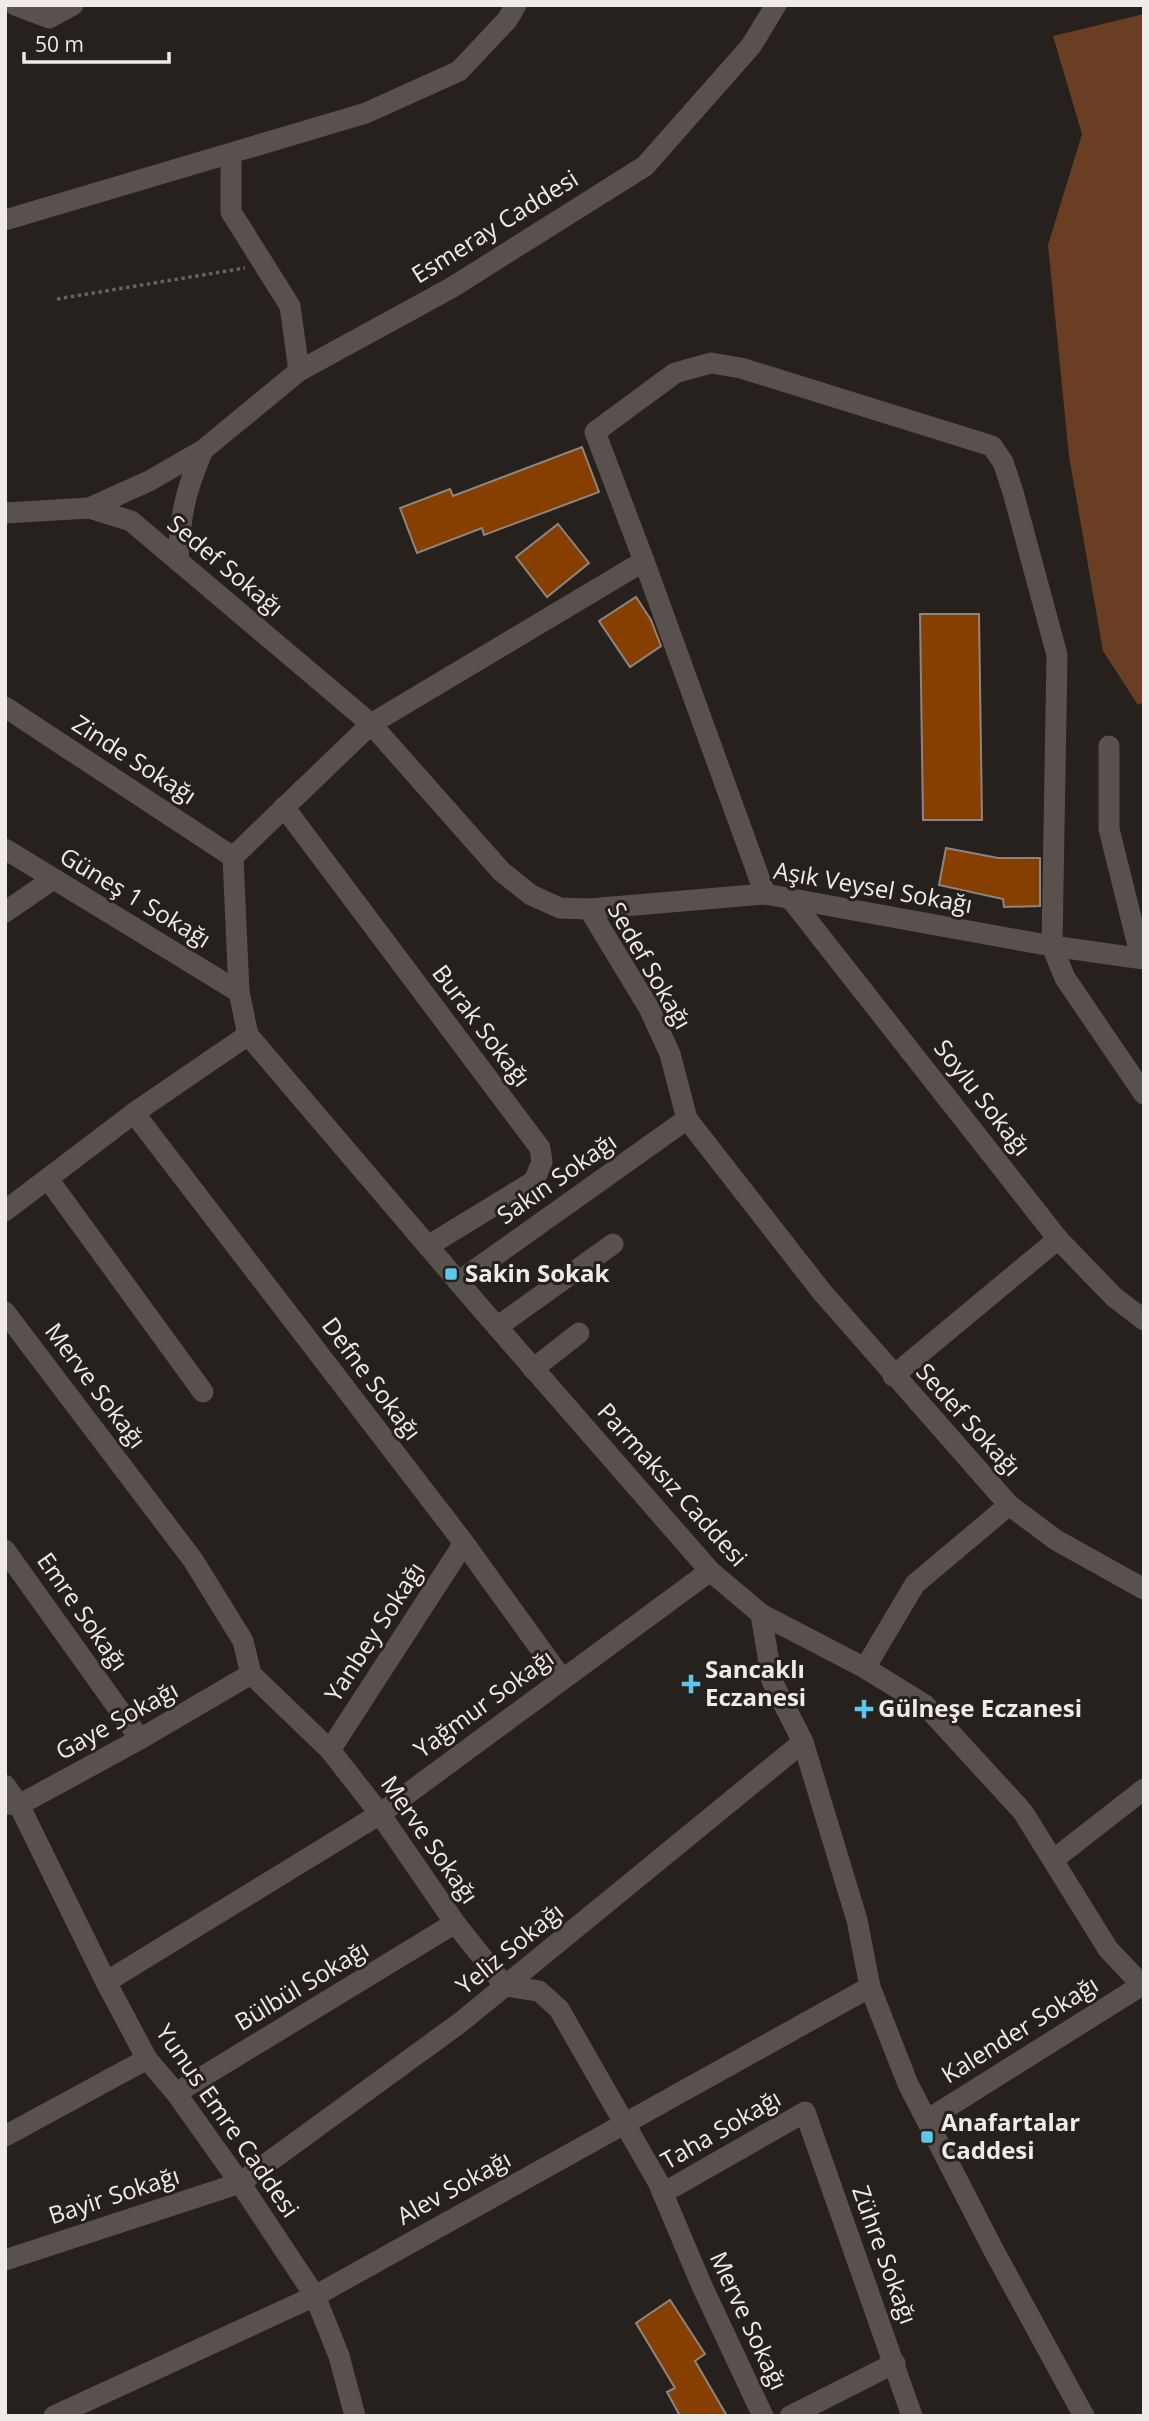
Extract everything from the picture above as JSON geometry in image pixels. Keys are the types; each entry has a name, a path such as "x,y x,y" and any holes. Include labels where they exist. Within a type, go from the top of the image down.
{"street":[{"path":"15,5 49,18 73,5"},
{"path":"5,220 366,113 459,71 508,20 516,5"},
{"name":"Esmeray Caddesi","path":"89,508 149,481 203,450 299,372 450,288 645,166 751,46 776,5"},
{"path":"231,154 231,212 290,306 299,372"},
{"path":"765,894 595,432 675,373 711,363 741,368 992,446 1003,462 1057,655 1052,947 1065,978 1144,1094"},
{"name":"Esmeray Caddesi","path":"178,561 179,523 188,484 203,450"},
{"name":"Sedef Sokağı","path":"5,513 89,508 131,521 371,724 501,870 531,895 560,908 589,909 649,1008 670,1055 687,1119 821,1292 1009,1504 1056,1540 1144,1588"},
{"path":"5,1211 134,1113 248,1035 239,992 233,857 371,724 644,561"},
{"name":"Zinde Sokağı","path":"5,707 233,857"},
{"path":"1109,746 1109,830 1143,957"},
{"name":"Burak Sokağı","path":"284,807 540,1148 542,1162 534,1181 428,1246"},
{"name":"Güneş 1 Sokağı","path":"5,849 239,992"},
{"path":"5,912 53,879"},
{"name":"Aşık Veysel Sokağı","path":"589,909 765,894 1052,947 1143,957"},
{"name":"Soylu Sokağı","path":"790,898 1058,1239 1114,1297 1144,1320"},
{"name":"Parmaksız Caddesi","path":"248,1035 458,1282 710,1571 761,1614 865,1668 925,1705 1023,1812 1108,1949 1143,1986"},
{"name":"Defne Sokağı","path":"134,1113 464,1543 562,1679"},
{"name":"Sakın Sokağı","path":"458,1282 687,1119"},
{"path":"48,1180 203,1392"},
{"path":"893,1376 1058,1239"},
{"path":"497,1327 613,1244"},
{"name":"Merve Sokağı","path":"5,1312 193,1560 243,1641 251,1674 330,1750 380,1814 455,1923 505,1986 540,1991 559,2009 663,2193 702,2286 763,2416"},
{"path":"533,1368 579,1333"},
{"path":"865,1668 915,1584 1009,1504"},
{"name":"Yanbey Sokağı","path":"330,1750 464,1543"},
{"name":"Emre Sokağı","path":"5,1550 140,1739"},
{"name":"Yağmur Sokağı","path":"106,1982 380,1814 710,1571"},
{"path":"761,1614 772,1681 803,1742 857,1920 870,1987 908,2084 1084,2416"},
{"name":"Gaye Sokağı","path":"12,1804 140,1739 251,1674"},
{"name":"Yeliz Sokağı","path":"240,2183 461,2022 803,1742"},
{"name":"Yunus Emre Caddesi","path":"5,1785 12,1804 147,2059 176,2093 240,2183 315,2296 339,2356 355,2416"},
{"path":"1053,1860 1144,1789"},
{"name":"Bülbül Sokağı","path":"176,2093 455,1923"},
{"name":"Kalender Sokağı","path":"927,2120 1143,1986"},
{"name":"Alev Sokağı","path":"54,2416 315,2296 870,1987"},
{"path":"5,2136 147,2059"},
{"name":"Taha Sokağı","path":"663,2193 805,2112"},
{"name":"Zühre Sokağı","path":"805,2112 912,2416"},
{"name":"Bayir Sokağı","path":"5,2260 240,2183"},
{"path":"790,2416 895,2363"}],"path":[{"path":"57,299 263,265"}],"shaded area":[{"path":"1144,14 1144,702 1138,705 1103,651 1069,456 1048,245 1082,134 1053,36"}],"building":[{"path":"582,447 599,492 484,535 482,528 417,553 400,508 450,489 453,496"},
{"path":"558,524 589,563 547,597 516,557"},
{"path":"636,597 651,620 661,646 630,667 599,621"},
{"path":"920,614 979,614 982,820 923,820"},
{"path":"946,848 998,858 1040,858 1040,906 1004,907 1003,899 939,885"},
{"path":"670,2300 705,2354 695,2361 727,2416 680,2416 667,2392 675,2388 636,2323"}],"place":[{"name":"Sakin Sokak","path":"451,1274"},
{"name":"Sancaklı Eczanesi","path":"691,1684"},
{"name":"Gülneşe Eczanesi","path":"864,1709"},
{"name":"Anafartalar Caddesi","path":"927,2137"}]}
